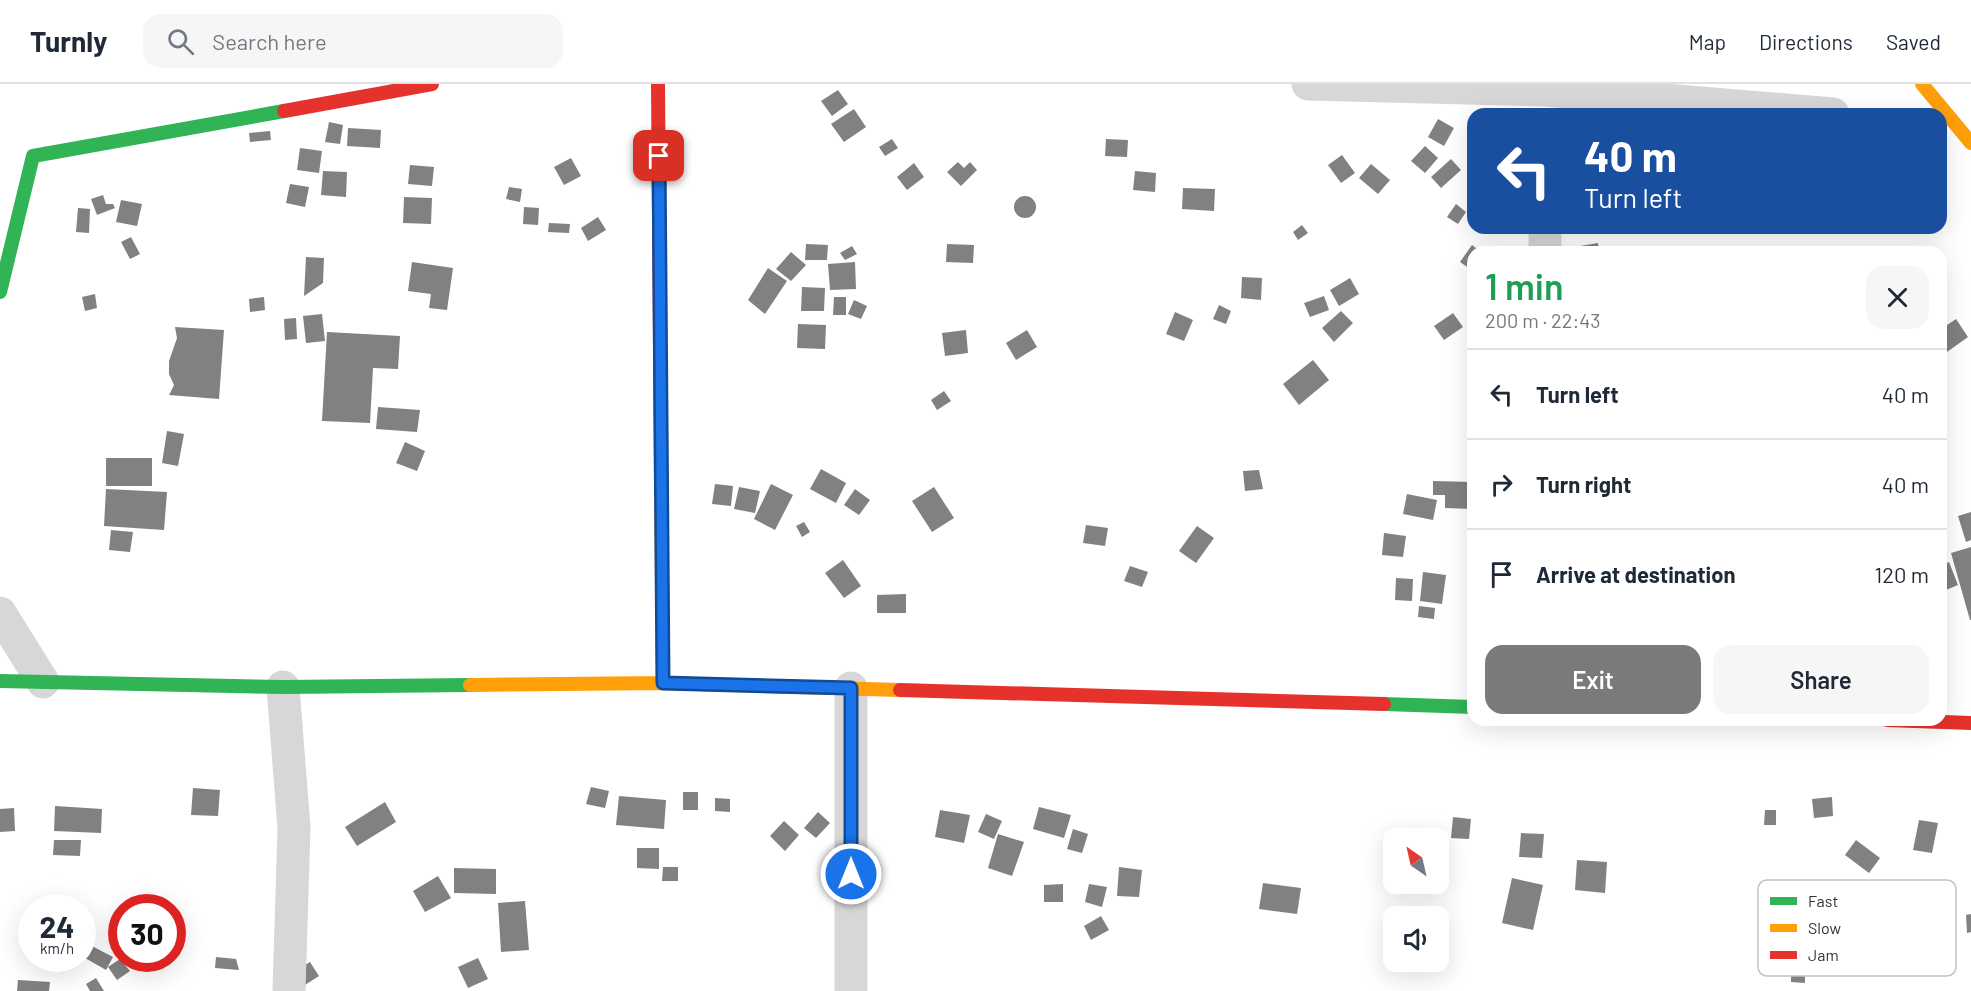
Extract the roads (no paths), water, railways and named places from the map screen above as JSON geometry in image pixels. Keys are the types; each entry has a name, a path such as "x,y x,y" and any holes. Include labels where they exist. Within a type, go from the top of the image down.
{"street":[{"path":"0,292 33,156 432,84"},
{"path":"658,84 663,683"},
{"path":"1308,84 1545,102 1689,108"},
{"path":"1923,84 1940,108"},
{"path":"1947,117 1956,130"},
{"path":"0,613 43,682"},
{"path":"0,681 283,687 663,683 1467,707"},
{"path":"283,687 294,828 289,991"},
{"path":"851,688 851,991"},
{"path":"1947,722 1971,723"}]}
